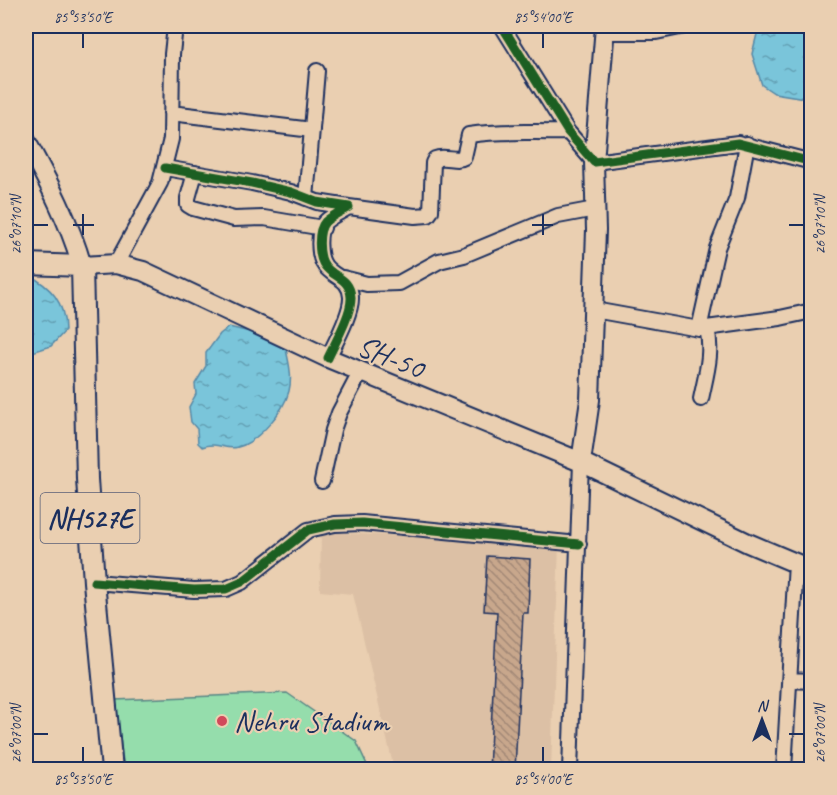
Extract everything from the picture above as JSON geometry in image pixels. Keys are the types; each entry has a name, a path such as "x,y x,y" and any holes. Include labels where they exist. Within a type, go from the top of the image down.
{"highway":[{"name":"SH-50","path":"26,264 82,266"},
{"name":"NH527E","path":"82,266 84,423 94,582 112,770"}],"main road":[{"path":"581,462 590,400 594,310 594,162 605,28"},
{"path":"26,141 76,243 82,266"},
{"name":"SH-50","path":"82,266 116,264 143,271 328,358 581,462 748,543 804,566"}],"street":[{"path":"116,264 160,183 165,168 171,139 172,54 175,26"},
{"path":"502,26 568,132 594,162 723,144 747,144 812,162"},
{"path":"605,28 656,32 686,26"},
{"path":"306,198 317,71"},
{"path":"171,113 312,130"},
{"path":"165,168 252,183 349,207 415,216 428,215 431,211 435,159 465,157 469,135 504,131 568,132"},
{"path":"701,399 711,354 711,342 703,328 717,248 737,198 747,144"},
{"path":"195,173 188,198 188,205 192,208 234,219 264,218 322,228"},
{"path":"349,207 325,222 322,228 321,258 326,268 343,278 367,284 399,283 439,261 464,255 558,216 595,209"},
{"path":"328,358 350,306 351,296 343,278"},
{"path":"594,310 703,328 812,311"},
{"path":"322,481 339,413 361,371"},
{"path":"570,770 581,462"},
{"path":"94,582 194,590 226,589 243,582 308,530 335,524 362,523 579,544"},
{"path":"784,770 789,680 804,566"},
{"path":"789,680 812,681"}],"shaded area":[{"path":"321,532 559,544 551,769 394,769 353,594 320,591"}],"green space":[{"name":"Nehru Stadium","path":"287,693 356,741 369,769 124,769 115,700"}],"water":[{"path":"759,26 811,26 811,99 774,93 762,85 752,54"},
{"path":"26,273 43,284 55,296 62,311 65,331 51,346 26,354"},
{"path":"229,327 254,333 285,345 289,362 289,391 276,416 254,439 233,448 213,445 202,447 198,443 197,429 191,422 189,407 196,394 195,384 206,366 206,353 220,334"}],"building":[{"path":"487,556 530,559 528,613 523,613 515,770 489,770 497,612 484,611"}],"cycle path":[{"path":"502,26 568,132 594,162 738,143 812,162"},
{"path":"165,168 252,183 291,192 317,202 349,207 325,222 320,238 320,250 325,266 345,282 351,297 346,319 328,358"},
{"path":"94,582 194,590 226,589 242,582 308,530 335,524 362,523 579,544"}],"place":[{"name":"Nehru Stadium","path":"222,721"}]}
